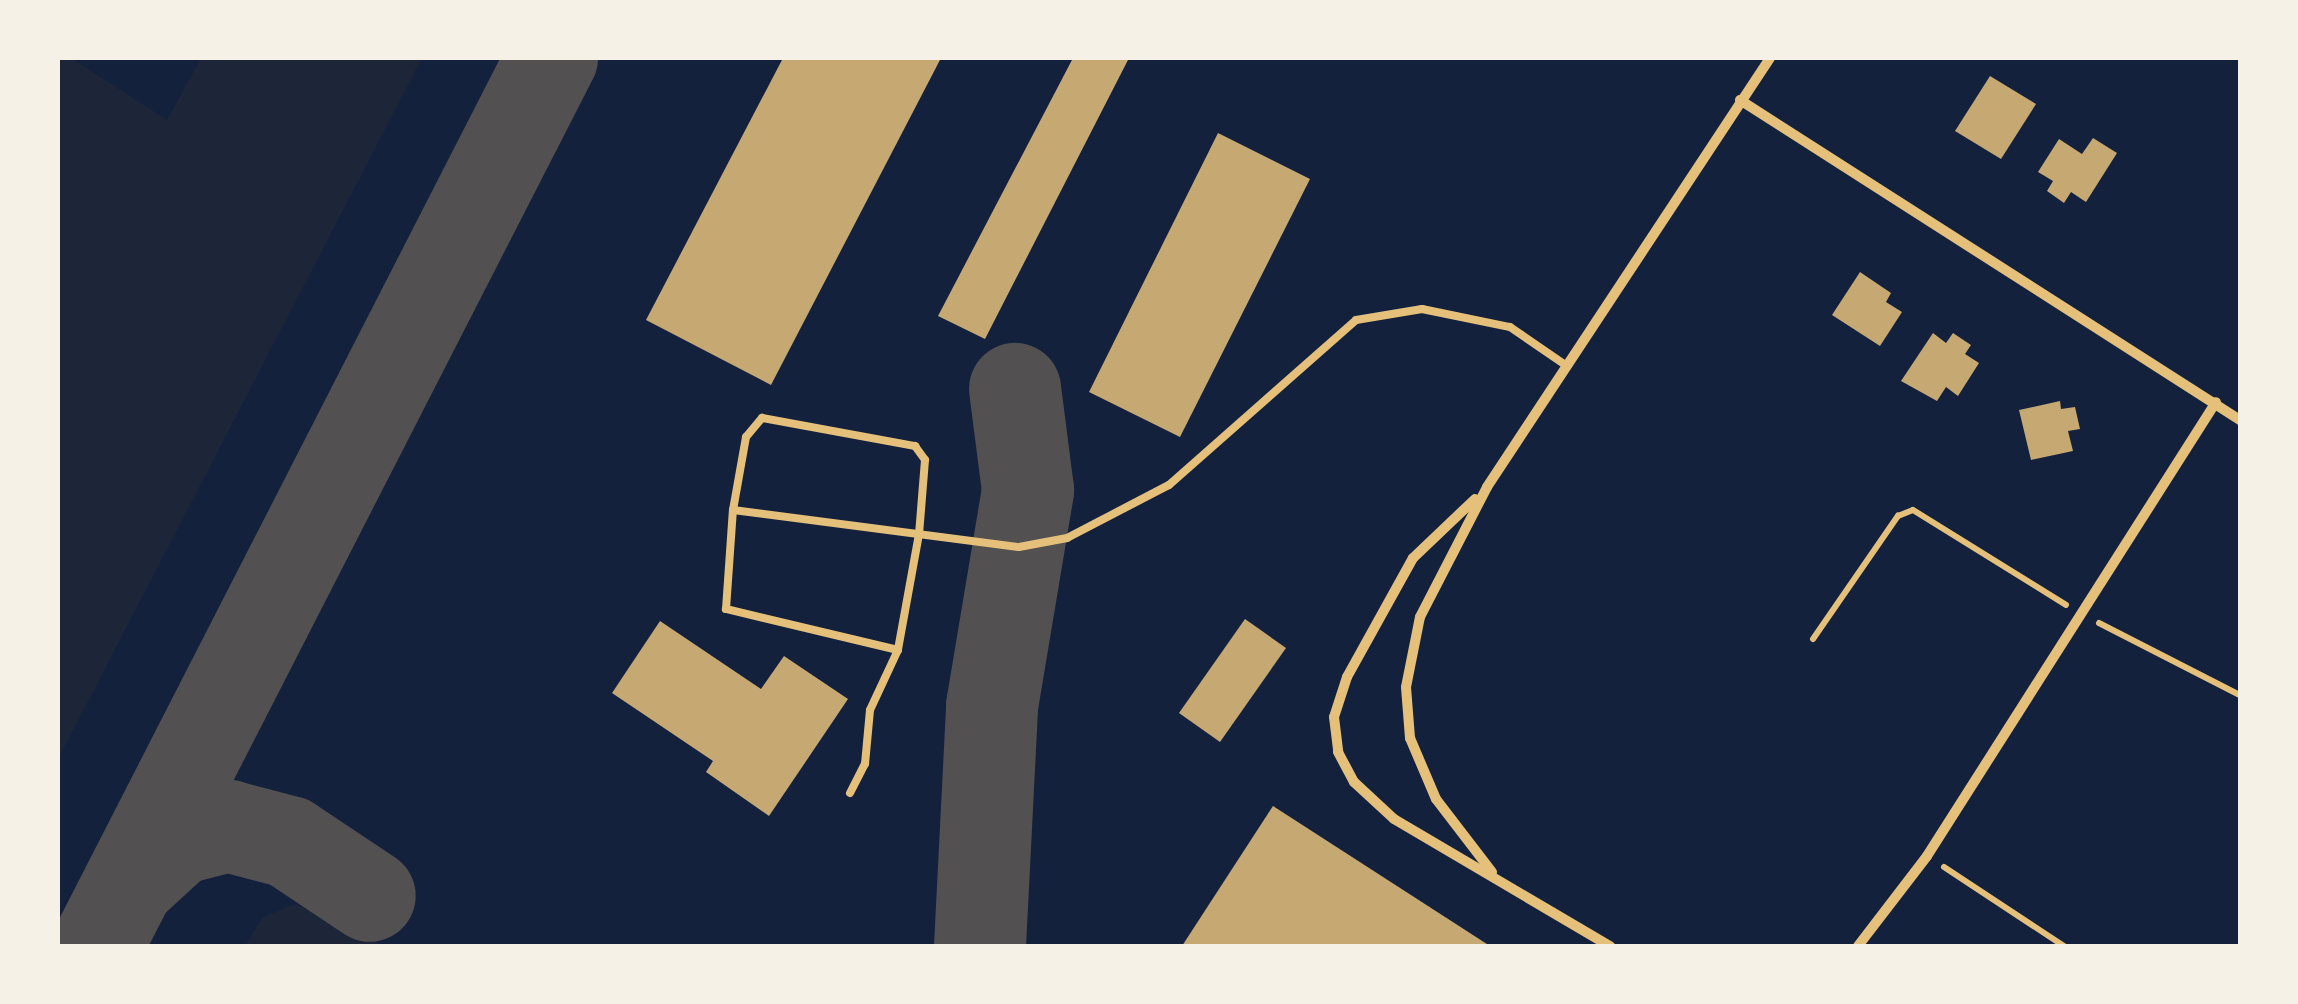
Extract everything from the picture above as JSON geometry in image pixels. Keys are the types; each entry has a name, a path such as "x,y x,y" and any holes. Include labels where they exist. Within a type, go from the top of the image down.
{"street":[{"path":"1492,872 1436,799 1410,738 1406,688 1420,617 1487,487 1564,364 1770,58"},
{"path":"1740,100 2240,420"},
{"path":"1858,946 1927,856 2216,402"},
{"path":"1487,487 1413,558 1347,677 1334,718 1338,752 1354,782 1394,819 1492,872 1610,946"}],"lane":[{"path":"733,510 1019,546 1066,538 1168,484 1356,320 1422,309 1510,327 1564,364"},
{"path":"850,793 866,764 870,710 898,650 919,534 925,460 916,446 762,418 746,436 733,510 726,609 898,650"}],"path":[{"path":"1813,639 1898,516 1912,510 2080,614 2240,695"},
{"path":"1927,856 2064,946"}],"shaded area":[{"path":"58,58 71,58 167,120 201,58 422,58 58,759"},
{"path":"293,905 319,909 383,946 245,946 263,917"}],"building":[{"path":"783,58 941,58 771,385 646,320"},
{"path":"1073,58 1129,58 985,339 938,316"},
{"path":"1990,76 2036,104 2001,159 1955,131"},
{"path":"1218,133 1310,179 1180,437 1089,392"},
{"path":"2093,138 2117,153 2086,202 2071,192 2064,203 2047,191 2053,181 2038,172 2059,139 2082,154"},
{"path":"1860,272 1891,293 1886,302 1902,312 1880,346 1832,315"},
{"path":"1933,333 1946,343 1953,333 1971,345 1965,354 1979,363 1958,396 1946,387 1937,401 1901,381"},
{"path":"2060,401 2061,409 2075,407 2080,429 2068,431 2073,451 2031,460 2019,410"},
{"path":"1245,619 1286,648 1220,742 1179,713"},
{"path":"660,621 761,689 784,656 848,699 769,816 706,772 713,761 612,693"},
{"path":"1273,806 1490,946 1182,946"}],"taxiway":[{"path":"97,946 552,58"},
{"path":"980,946 992,706 1028,490 1015,389"},
{"path":"129,884 178,839 228,826 289,842 370,896"}]}
